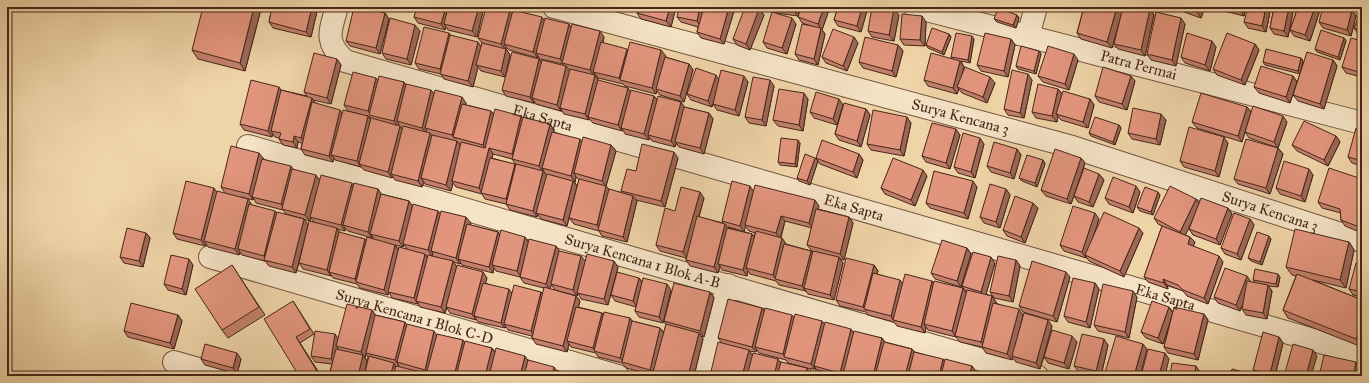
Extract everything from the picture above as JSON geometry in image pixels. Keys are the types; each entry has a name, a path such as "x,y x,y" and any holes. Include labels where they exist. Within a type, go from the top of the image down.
{"street":[{"name":"Eka Sapta","path":"337,7 329,35 336,53 345,61 1362,354"},
{"name":"Surya Kencana 3","path":"554,7 1070,146 1362,241"},
{"name":"Patra Permai","path":"915,7 1362,123"},
{"path":"1028,36 1036,7"},
{"name":"Surya Kencana 1 Blok A-B","path":"248,146 1037,376"},
{"name":"Surya Kencana 1 Blok C-D","path":"210,257 618,376"},
{"path":"702,376 728,285"},
{"path":"174,362 223,376"}],"building":[{"path":"203,7 254,7 240,63 192,50"},
{"path":"272,7 312,7 306,32 269,22"},
{"path":"354,7 362,7 385,13 376,48 346,41"},
{"path":"417,7 446,7 441,24 414,17"},
{"path":"448,7 479,7 472,31 444,24"},
{"path":"486,7 499,7 510,10 501,44 478,38"},
{"path":"639,7 670,7 666,21 637,13"},
{"path":"679,7 700,7 697,21 677,17"},
{"path":"704,7 729,7 720,39 697,32"},
{"path":"745,7 759,9 746,44 733,39"},
{"path":"774,7 795,7 794,11"},
{"path":"801,7 824,7 818,24 798,17"},
{"path":"838,7 862,7 857,26 834,20"},
{"path":"872,7 894,9 889,35 868,31"},
{"path":"1084,7 1117,7 1107,42 1077,33"},
{"path":"1123,7 1143,7 1150,9 1141,50 1114,44"},
{"path":"1183,7 1199,7 1197,12"},
{"path":"1229,7 1241,7 1240,10"},
{"path":"1248,7 1266,7 1262,26 1244,22"},
{"path":"1274,7 1289,7 1284,31 1270,28"},
{"path":"1298,7 1315,7 1305,35 1290,30"},
{"path":"1323,7 1341,7 1352,10 1347,30 1319,22"},
{"path":"998,8 1017,15 1013,25 994,19"},
{"path":"513,10 542,17 533,52 504,44"},
{"path":"1362,10 1362,31 1354,28"},
{"path":"772,12 792,18 782,48 763,42"},
{"path":"1156,12 1181,18 1172,60 1147,54"},
{"path":"902,14 922,16 920,40 900,39"},
{"path":"390,18 415,25 407,59 382,53"},
{"path":"545,18 569,24 560,59 536,53"},
{"path":"572,24 600,31 590,70 562,63"},
{"path":"802,24 821,28 814,59 795,54"},
{"path":"424,27 449,33 440,69 415,63"},
{"path":"932,28 949,34 942,52 926,45"},
{"path":"833,29 854,37 843,66 822,57"},
{"path":"1321,30 1344,38 1338,57 1315,49"},
{"path":"956,33 972,36 968,60 951,57"},
{"path":"985,33 1011,39 1004,71 977,65"},
{"path":"1187,33 1212,41 1205,65 1181,57"},
{"path":"1227,33 1255,44 1241,80 1213,69"},
{"path":"450,35 478,42 468,81 440,74"},
{"path":"865,37 898,45 892,71 859,62"},
{"path":"1351,38 1362,41 1362,73 1342,67"},
{"path":"601,42 627,49 619,78 593,72"},
{"path":"630,42 661,50 652,88 620,80"},
{"path":"482,43 506,49 501,71 476,65"},
{"path":"1021,46 1039,51 1034,71 1016,66"},
{"path":"1048,46 1074,54 1065,84 1038,76"},
{"path":"1266,49 1301,58 1298,71 1263,62"},
{"path":"512,52 539,59 530,97 502,90"},
{"path":"1307,52 1333,60 1320,104 1293,95"},
{"path":"314,53 337,59 327,98 304,92"},
{"path":"931,53 960,61 953,88 924,80"},
{"path":"665,57 689,64 680,96 656,89"},
{"path":"542,60 566,66 557,105 532,98"},
{"path":"1261,66 1293,76 1286,97 1254,87"},
{"path":"965,67 990,77 983,97 957,87"},
{"path":"1103,67 1131,76 1122,104 1095,96"},
{"path":"696,68 716,75 708,101 687,94"},
{"path":"570,69 595,75 585,114 560,108"},
{"path":"721,70 744,76 735,110 713,104"},
{"path":"1012,70 1028,74 1020,113 1004,109"},
{"path":"353,72 376,78 368,111 344,105"},
{"path":"379,76 404,82 394,121 369,115"},
{"path":"753,77 770,80 762,120 745,117"},
{"path":"251,80 279,87 268,131 240,124"},
{"path":"598,80 628,88 618,125 588,117"},
{"path":"406,84 431,90 422,128 397,121"},
{"path":"1038,84 1058,89 1052,116 1032,112"},
{"path":"779,89 804,93 799,125 773,120"},
{"path":"281,90 312,98 301,138 294,136 293,142 279,139 281,133 271,131"},
{"path":"435,90 462,97 452,135 425,128"},
{"path":"631,90 654,96 644,134 621,128"},
{"path":"1063,91 1090,99 1083,122 1056,114"},
{"path":"816,92 839,99 833,119 810,112"},
{"path":"1201,93 1247,107 1238,136 1192,122"},
{"path":"658,96 681,102 671,141 648,135"},
{"path":"312,102 340,110 329,156 301,149"},
{"path":"844,103 866,109 857,141 835,134"},
{"path":"462,104 491,111 483,145 453,137"},
{"path":"1253,106 1283,116 1274,142 1245,132"},
{"path":"684,107 709,113 700,148 675,142"},
{"path":"1133,108 1161,114 1156,139 1128,133"},
{"path":"495,109 521,116 512,154 489,148 479,188 452,181 461,142 485,148"},
{"path":"343,110 368,116 357,161 331,155"},
{"path":"873,110 907,117 900,150 867,144"},
{"path":"523,117 550,124 539,166 512,159"},
{"path":"1095,117 1119,125 1113,142 1089,133"},
{"path":"371,118 400,126 388,172 359,164"},
{"path":"1304,121 1336,136 1324,160 1292,145"},
{"path":"932,123 956,129 946,163 922,156"},
{"path":"403,126 430,133 418,181 391,174"},
{"path":"1189,127 1224,137 1215,171 1180,161"},
{"path":"1356,128 1362,130 1362,161 1348,157"},
{"path":"552,132 580,139 571,176 542,168"},
{"path":"963,133 980,138 971,172 954,167"},
{"path":"432,135 457,141 446,185 421,178"},
{"path":"583,137 611,145 602,181 574,173"},
{"path":"781,138 798,140 795,164 778,162"},
{"path":"1246,139 1278,148 1266,188 1234,179"},
{"path":"822,140 859,154 853,172 816,158"},
{"path":"994,142 1017,149 1010,173 987,166"},
{"path":"642,144 674,152 661,201 621,191 627,169 636,171"},
{"path":"231,146 259,153 249,194 221,187"},
{"path":"1055,149 1081,158 1067,199 1041,190"},
{"path":"805,154 815,158 807,181 797,178"},
{"path":"1027,155 1043,160 1035,183 1019,178"},
{"path":"490,158 515,164 506,199 481,193"},
{"path":"893,158 923,170 911,200 881,188"},
{"path":"262,159 291,166 281,204 252,197"},
{"path":"1284,161 1309,169 1301,196 1276,188"},
{"path":"516,164 543,171 533,211 506,204"},
{"path":"1084,168 1099,174 1089,202 1074,196"},
{"path":"1329,168 1362,179 1362,228 1341,220 1340,209 1318,202"},
{"path":"292,169 316,175 305,215 282,209"},
{"path":"934,171 973,181 964,213 926,203"},
{"path":"547,174 573,181 563,220 536,213"},
{"path":"321,175 352,183 341,225 310,217"},
{"path":"1113,177 1136,186 1129,207 1105,198"},
{"path":"579,179 606,186 597,225 569,218"},
{"path":"186,181 214,188 201,240 173,233"},
{"path":"732,181 750,186 740,226 722,221"},
{"path":"354,183 378,189 368,232 343,225"},
{"path":"990,184 1006,189 996,222 980,217"},
{"path":"755,185 815,200 809,223 781,216 776,233 745,225"},
{"path":"1170,186 1196,199 1180,232 1154,218"},
{"path":"681,187 700,192 683,252 656,245 665,208 675,211"},
{"path":"1145,187 1158,192 1151,212 1137,207"},
{"path":"609,189 633,196 623,237 598,230"},
{"path":"217,191 248,199 235,249 204,241"},
{"path":"381,194 409,201 399,241 370,234"},
{"path":"1015,196 1033,203 1021,237 1003,230"},
{"path":"1201,198 1228,208 1216,239 1189,229"},
{"path":"249,204 275,211 264,256 238,249"},
{"path":"413,204 438,211 428,250 403,244"},
{"path":"1073,206 1095,213 1082,252 1060,245"},
{"path":"816,209 849,217 840,254 807,245"},
{"path":"441,211 466,217 456,258 431,251"},
{"path":"277,212 304,219 292,267 264,260"},
{"path":"1104,212 1139,228 1120,271 1085,255"},
{"path":"1234,213 1250,219 1237,254 1221,248"},
{"path":"697,216 725,224 714,267 686,260"},
{"path":"309,221 337,228 327,270 299,263"},
{"path":"467,224 498,232 489,267 458,259"},
{"path":"1162,226 1190,237 1188,244 1219,256 1204,298 1183,290 1178,285 1163,279 1164,283 1144,277"},
{"path":"127,228 146,233 139,261 120,257"},
{"path":"727,228 752,234 743,270 718,264"},
{"path":"1295,229 1349,242 1340,280 1286,267"},
{"path":"501,230 525,237 517,271 492,265"},
{"path":"756,231 782,238 773,275 746,268"},
{"path":"339,232 365,239 355,279 329,272"},
{"path":"1257,232 1269,236 1260,262 1248,258"},
{"path":"367,237 395,245 384,290 356,282"},
{"path":"529,239 556,246 546,284 520,277"},
{"path":"942,240 967,248 957,281 931,273"},
{"path":"784,244 811,251 802,286 775,279"},
{"path":"399,247 425,254 414,298 388,292"},
{"path":"559,251 581,256 573,290 551,284"},
{"path":"813,251 839,257 830,295 804,288"},
{"path":"973,252 991,257 981,292 962,286"},
{"path":"587,254 614,261 604,299 577,293"},
{"path":"171,255 189,259 182,289 164,284"},
{"path":"428,255 453,261 441,307 416,301"},
{"path":"998,256 1016,260 1009,296 990,292"},
{"path":"846,258 874,265 863,307 836,300"},
{"path":"1032,261 1066,272 1053,316 1019,306"},
{"path":"1356,263 1362,264 1362,292 1349,289"},
{"path":"232,265 259,307 222,330 195,289"},
{"path":"457,265 483,272 472,314 446,307"},
{"path":"1225,268 1247,276 1236,305 1214,297"},
{"path":"1255,269 1278,274 1276,284 1253,280"},
{"path":"617,272 639,278 633,301 611,295"},
{"path":"873,273 900,280 891,316 864,309"},
{"path":"905,274 932,281 921,327 893,320"},
{"path":"1297,274 1362,300 1362,325 1356,339 1283,310"},
{"path":"643,278 667,284 659,317 635,311"},
{"path":"1073,278 1095,283 1086,322 1064,316"},
{"path":"934,281 963,288 952,331 924,324"},
{"path":"1247,281 1268,285 1263,313 1242,309"},
{"path":"483,283 509,289 501,323 474,316"},
{"path":"674,283 710,292 700,331 664,321"},
{"path":"1103,284 1133,291 1125,332 1094,325"},
{"path":"514,285 541,292 531,331 504,324"},
{"path":"544,287 576,296 563,346 532,338"},
{"path":"967,290 992,296 981,342 955,336"},
{"path":"728,299 762,308 752,347 718,338"},
{"path":"293,301 310,329 296,337 317,371 310,376 299,376 264,319"},
{"path":"1152,301 1169,307 1158,338 1141,332"},
{"path":"131,303 178,315 170,343 124,331"},
{"path":"993,303 1019,309 1007,354 982,347"},
{"path":"347,304 372,310 361,352 336,346"},
{"path":"576,307 602,313 593,348 567,341"},
{"path":"1174,307 1204,314 1194,354 1164,347"},
{"path":"765,308 792,315 783,354 755,347"},
{"path":"604,312 630,318 620,358 594,351"},
{"path":"1024,313 1048,320 1036,363 1012,356"},
{"path":"795,314 822,321 811,364 784,357"},
{"path":"375,315 405,322 395,360 366,353"},
{"path":"632,321 660,328 650,370 622,362"},
{"path":"825,322 851,329 840,373 814,366"},
{"path":"407,324 434,331 425,370 397,362"},
{"path":"666,324 699,333 688,376 668,376 653,372"},
{"path":"1052,330 1072,336 1064,363 1044,357"},
{"path":"315,331 335,334 331,359 311,356"},
{"path":"854,331 882,338 873,376 849,376 843,374"},
{"path":"1263,332 1279,337 1270,374 1253,370"},
{"path":"437,334 463,340 454,376 447,376 427,371"},
{"path":"1082,334 1104,339 1096,371 1074,366"},
{"path":"1116,336 1143,344 1134,376 1104,376"},
{"path":"465,341 492,348 485,376 456,376"},
{"path":"718,342 749,350 742,376 710,376"},
{"path":"884,342 912,349 905,376 875,376"},
{"path":"205,344 237,353 233,368 201,359"},
{"path":"1293,344 1313,350 1306,376 1284,376"},
{"path":"496,348 525,356 520,376 489,376"},
{"path":"336,349 363,355 358,376 329,376"},
{"path":"1148,349 1165,353 1159,376 1141,376"},
{"path":"914,352 943,359 939,376 908,376"},
{"path":"753,353 778,359 774,376 747,376"},
{"path":"1324,355 1356,362 1353,376 1319,376"},
{"path":"369,356 394,363 390,376 364,376"},
{"path":"945,359 972,366 969,376 941,376"},
{"path":"528,360 554,367 552,376 524,376"},
{"path":"781,362 807,368 805,376 777,376"},
{"path":"1172,363 1196,366 1194,376 1170,376"},
{"path":"396,366 421,372 421,376 393,376"},
{"path":"811,368 836,375 836,376 809,376"},
{"path":"1232,369 1251,374 1251,376 1230,376"},
{"path":"136,371 156,376 134,376"},
{"path":"556,371 576,376 555,376"},
{"path":"975,373 985,376 974,376"}]}
